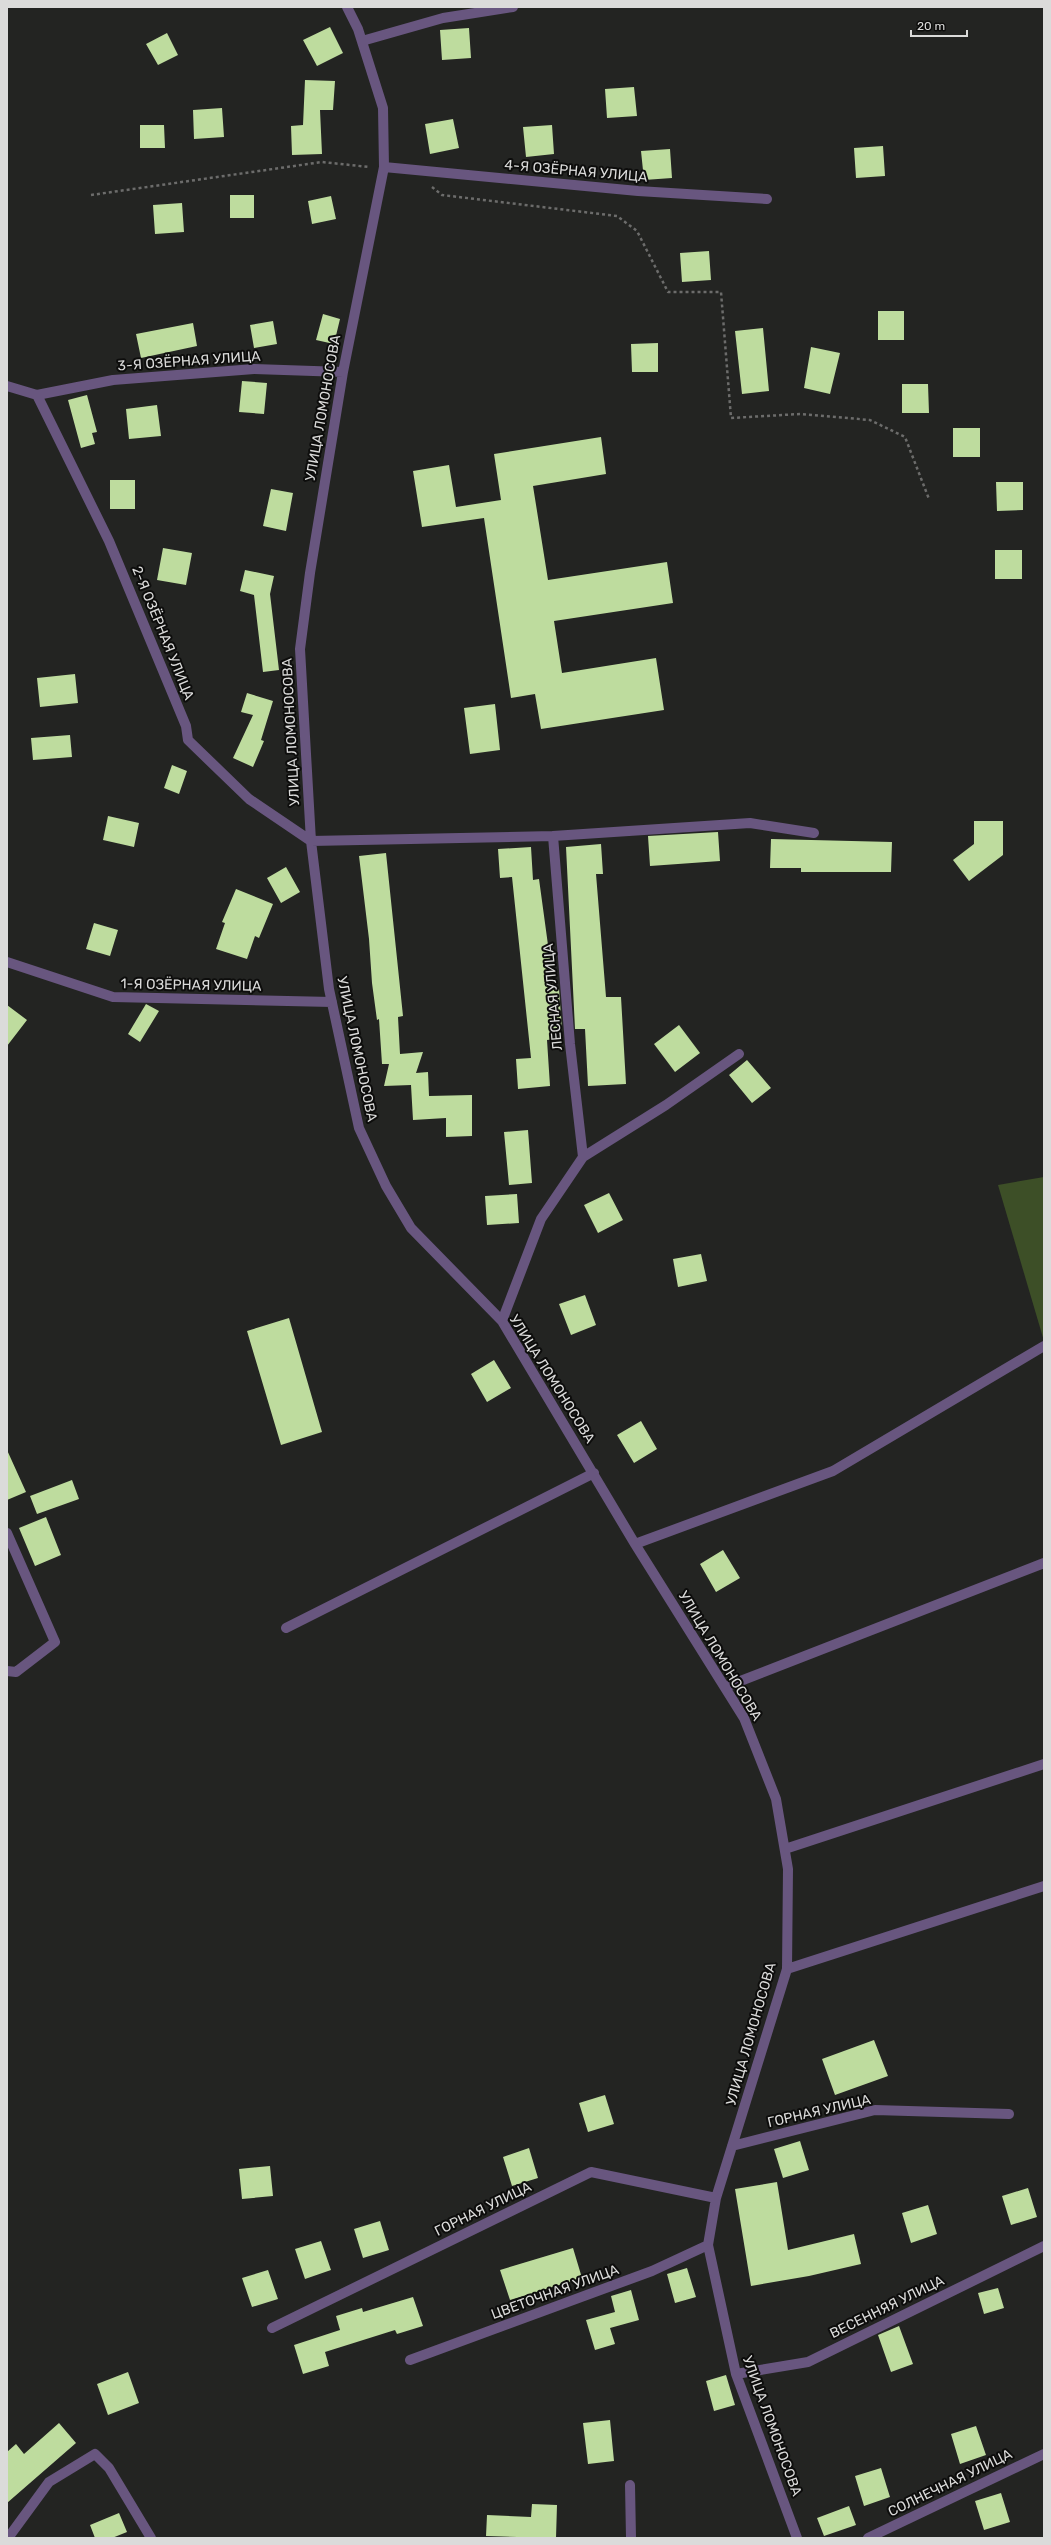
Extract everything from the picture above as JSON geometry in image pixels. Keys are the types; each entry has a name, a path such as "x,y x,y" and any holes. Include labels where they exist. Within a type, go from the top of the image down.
{"street":[{"name":"УЛИЦА ЛОМОНОСОВА","path":"347,7 362,42 383,108 384,167 343,372 310,572 300,649 311,841 332,1002 359,1128 386,1186 411,1228 502,1321 635,1544 744,1718 776,1799 788,1869 787,1969 716,2198 708,2245 736,2374 797,2538"},
{"path":"362,42 443,18 513,7"},
{"name":"4-Я ОЗЁРНАЯ УЛИЦА","path":"384,167 638,190 767,199"},
{"name":"3-Я ОЗЁРНАЯ УЛИЦА","path":"38,395 113,380 254,369 343,372"},
{"path":"7,386 38,395"},
{"name":"2-Я ОЗЁРНАЯ УЛИЦА","path":"38,395 109,541 186,726 188,740 249,799 311,841"},
{"path":"311,841 554,836 750,822 814,833"},
{"name":"ЛЕСНАЯ УЛИЦА","path":"554,836 570,1044 583,1157"},
{"name":"1-Я ОЗЁРНАЯ УЛИЦА","path":"7,962 113,997 332,1002"},
{"path":"502,1321 541,1219 583,1157 666,1105 740,1054"},
{"path":"635,1544 833,1471 1044,1346"},
{"path":"286,1628 594,1473"},
{"path":"7,1533 55,1642 16,1672 7,1671"},
{"path":"725,1687 1044,1563"},
{"path":"785,1849 1044,1764"},
{"path":"787,1969 1044,1886"},
{"name":"ГОРНАЯ УЛИЦА","path":"732,2146 875,2110 1009,2114"},
{"name":"ГОРНАЯ УЛИЦА","path":"272,2328 591,2172 716,2198"},
{"name":"ЦВЕТОЧНАЯ УЛИЦА","path":"410,2360 652,2271 708,2245"},
{"name":"ВЕСЕННЯЯ УЛИЦА","path":"736,2374 808,2362 1044,2246"},
{"path":"8,2538 49,2482 95,2454 109,2468 151,2538"},
{"name":"СОЛНЕЧНАЯ УЛИЦА","path":"868,2538 1044,2454"},
{"path":"630,2485 631,2538"}],"path":[{"path":"91,195 322,162 384,167"},
{"path":"412,170 442,195 617,216 637,231 668,292 721,292 731,418 800,414 870,420 905,437 929,499"}],"green space":[{"path":"1044,1177 1044,1341 998,1185"}],"building":[{"path":"330,27 343,53 317,66 303,40"},
{"path":"469,28 471,58 442,60 440,30"},
{"path":"167,33 178,55 158,65 146,44"},
{"path":"305,80 335,81 333,110 320,110 322,154 292,155 291,126 303,125"},
{"path":"634,87 637,116 607,118 605,89"},
{"path":"222,108 224,137 194,139 193,110"},
{"path":"453,119 459,148 430,154 425,124"},
{"path":"140,125 164,125 165,148 140,148"},
{"path":"552,125 554,154 526,157 523,127"},
{"path":"883,146 885,176 856,178 854,148"},
{"path":"670,149 672,178 644,180 641,151"},
{"path":"230,195 254,195 254,218 230,218"},
{"path":"331,196 336,219 312,224 308,201"},
{"path":"182,203 184,232 155,234 153,205"},
{"path":"709,251 711,280 682,282 680,253"},
{"path":"878,311 904,311 904,340 878,340"},
{"path":"323,314 340,319 334,344 316,340"},
{"path":"273,321 277,344 254,348 250,325"},
{"path":"193,323 197,346 141,358 136,334"},
{"path":"763,328 769,391 742,394 735,331"},
{"path":"658,343 658,372 632,372 631,344"},
{"path":"811,347 840,353 830,394 804,388"},
{"path":"242,381 267,383 264,414 239,412"},
{"path":"902,384 928,384 929,413 902,413"},
{"path":"87,395 97,432 92,433 95,444 81,448 68,400"},
{"path":"157,405 161,436 129,439 126,409"},
{"path":"953,428 980,428 980,457 953,457"},
{"path":"601,437 606,474 533,486 548,580 667,562 673,603 554,621 562,673 656,658 664,710 541,729 535,694 511,698 484,518 422,527 413,471 449,465 456,507 501,500 494,454"},
{"path":"110,480 135,480 135,509 110,509"},
{"path":"996,482 1023,482 1023,510 997,511"},
{"path":"271,489 293,493 286,531 263,526"},
{"path":"163,548 192,553 186,585 157,580"},
{"path":"995,550 1022,550 1022,579 995,579"},
{"path":"245,570 274,576 270,594 279,670 263,672 254,595 240,591"},
{"path":"75,674 78,703 40,707 37,678"},
{"path":"247,693 273,701 261,740 264,741 253,767 233,758 253,715 241,712"},
{"path":"495,704 500,750 470,754 464,708"},
{"path":"70,735 72,757 33,760 31,738"},
{"path":"172,765 187,771 179,794 164,788"},
{"path":"108,816 139,823 134,847 103,840"},
{"path":"974,821 1003,821 1003,855 969,881 953,860 974,844"},
{"path":"718,832 720,861 650,866 648,836"},
{"path":"771,839 892,842 891,872 801,872 801,868 770,868"},
{"path":"601,844 603,874 596,874 606,997 621,997 626,1084 588,1086 585,1029 575,1029 566,847"},
{"path":"531,847 533,880 539,879 554,989 559,989 562,1030 554,1030 556,1039 547,1040 550,1086 518,1089 516,1059 531,1058 512,877 500,878 498,849"},
{"path":"386,853 403,1016 398,1017 400,1054 423,1052 416,1073 428,1072 429,1096 472,1095 472,1136 446,1137 446,1118 413,1120 411,1085 384,1086 389,1064 382,1064 379,1019 377,1020 372,983 369,939 359,856"},
{"path":"286,867 300,892 281,903 267,878"},
{"path":"236,889 273,904 259,938 255,936 247,959 216,949 225,923 222,922"},
{"path":"94,923 118,930 110,956 86,949"},
{"path":"146,1004 159,1011 140,1042 128,1034"},
{"path":"7,1005 27,1020 7,1046"},
{"path":"679,1025 700,1053 675,1072 654,1044"},
{"path":"747,1060 771,1088 752,1103 729,1075"},
{"path":"528,1130 532,1183 509,1185 504,1132"},
{"path":"609,1193 623,1220 598,1233 584,1205"},
{"path":"517,1194 519,1223 487,1225 485,1196"},
{"path":"701,1254 707,1281 678,1287 673,1259"},
{"path":"585,1295 596,1325 571,1335 559,1304"},
{"path":"289,1318 322,1432 281,1445 247,1331"},
{"path":"494,1360 511,1388 487,1402 471,1374"},
{"path":"641,1421 657,1449 634,1463 617,1435"},
{"path":"7,1450 26,1492 7,1500"},
{"path":"72,1480 79,1499 37,1514 30,1496"},
{"path":"46,1517 61,1555 35,1566 19,1528"},
{"path":"723,1550 740,1578 716,1592 700,1564"},
{"path":"874,2040 888,2076 835,2095 822,2059"},
{"path":"605,2095 614,2124 588,2132 579,2103"},
{"path":"800,2141 809,2170 783,2178 774,2149"},
{"path":"529,2148 538,2178 512,2186 503,2157"},
{"path":"270,2166 273,2196 242,2199 239,2169"},
{"path":"777,2182 788,2250 854,2234 861,2264 809,2276 751,2286 735,2189"},
{"path":"1028,2188 1037,2217 1011,2225 1002,2196"},
{"path":"928,2205 937,2234 911,2243 902,2213"},
{"path":"380,2221 389,2250 363,2258 354,2229"},
{"path":"321,2241 331,2270 305,2279 295,2249"},
{"path":"573,2248 582,2278 510,2300 500,2270"},
{"path":"687,2268 696,2297 675,2303 667,2274"},
{"path":"268,2270 278,2299 252,2307 242,2278"},
{"path":"998,2288 1004,2308 984,2314 978,2293"},
{"path":"631,2290 639,2320 610,2328 615,2344 595,2350 586,2320 615,2312 611,2296"},
{"path":"413,2297 423,2326 397,2334 395,2330 325,2352 329,2366 303,2374 294,2345 340,2330 336,2316 362,2308 363,2312"},
{"path":"899,2326 913,2364 891,2372 878,2335"},
{"path":"128,2372 139,2403 108,2415 97,2384"},
{"path":"726,2375 735,2405 714,2411 706,2381"},
{"path":"610,2420 614,2461 588,2464 583,2423"},
{"path":"59,2423 76,2443 7,2503 7,2452 16,2444 24,2454"},
{"path":"976,2426 986,2455 960,2464 951,2434"},
{"path":"881,2468 890,2497 864,2506 855,2476"},
{"path":"1001,2493 1010,2522 984,2530 975,2501"},
{"path":"532,2504 557,2505 556,2538 486,2536 487,2515 531,2517"},
{"path":"849,2506 856,2525 824,2536 817,2518"},
{"path":"119,2513 127,2532 112,2538 95,2538 90,2525"}]}
